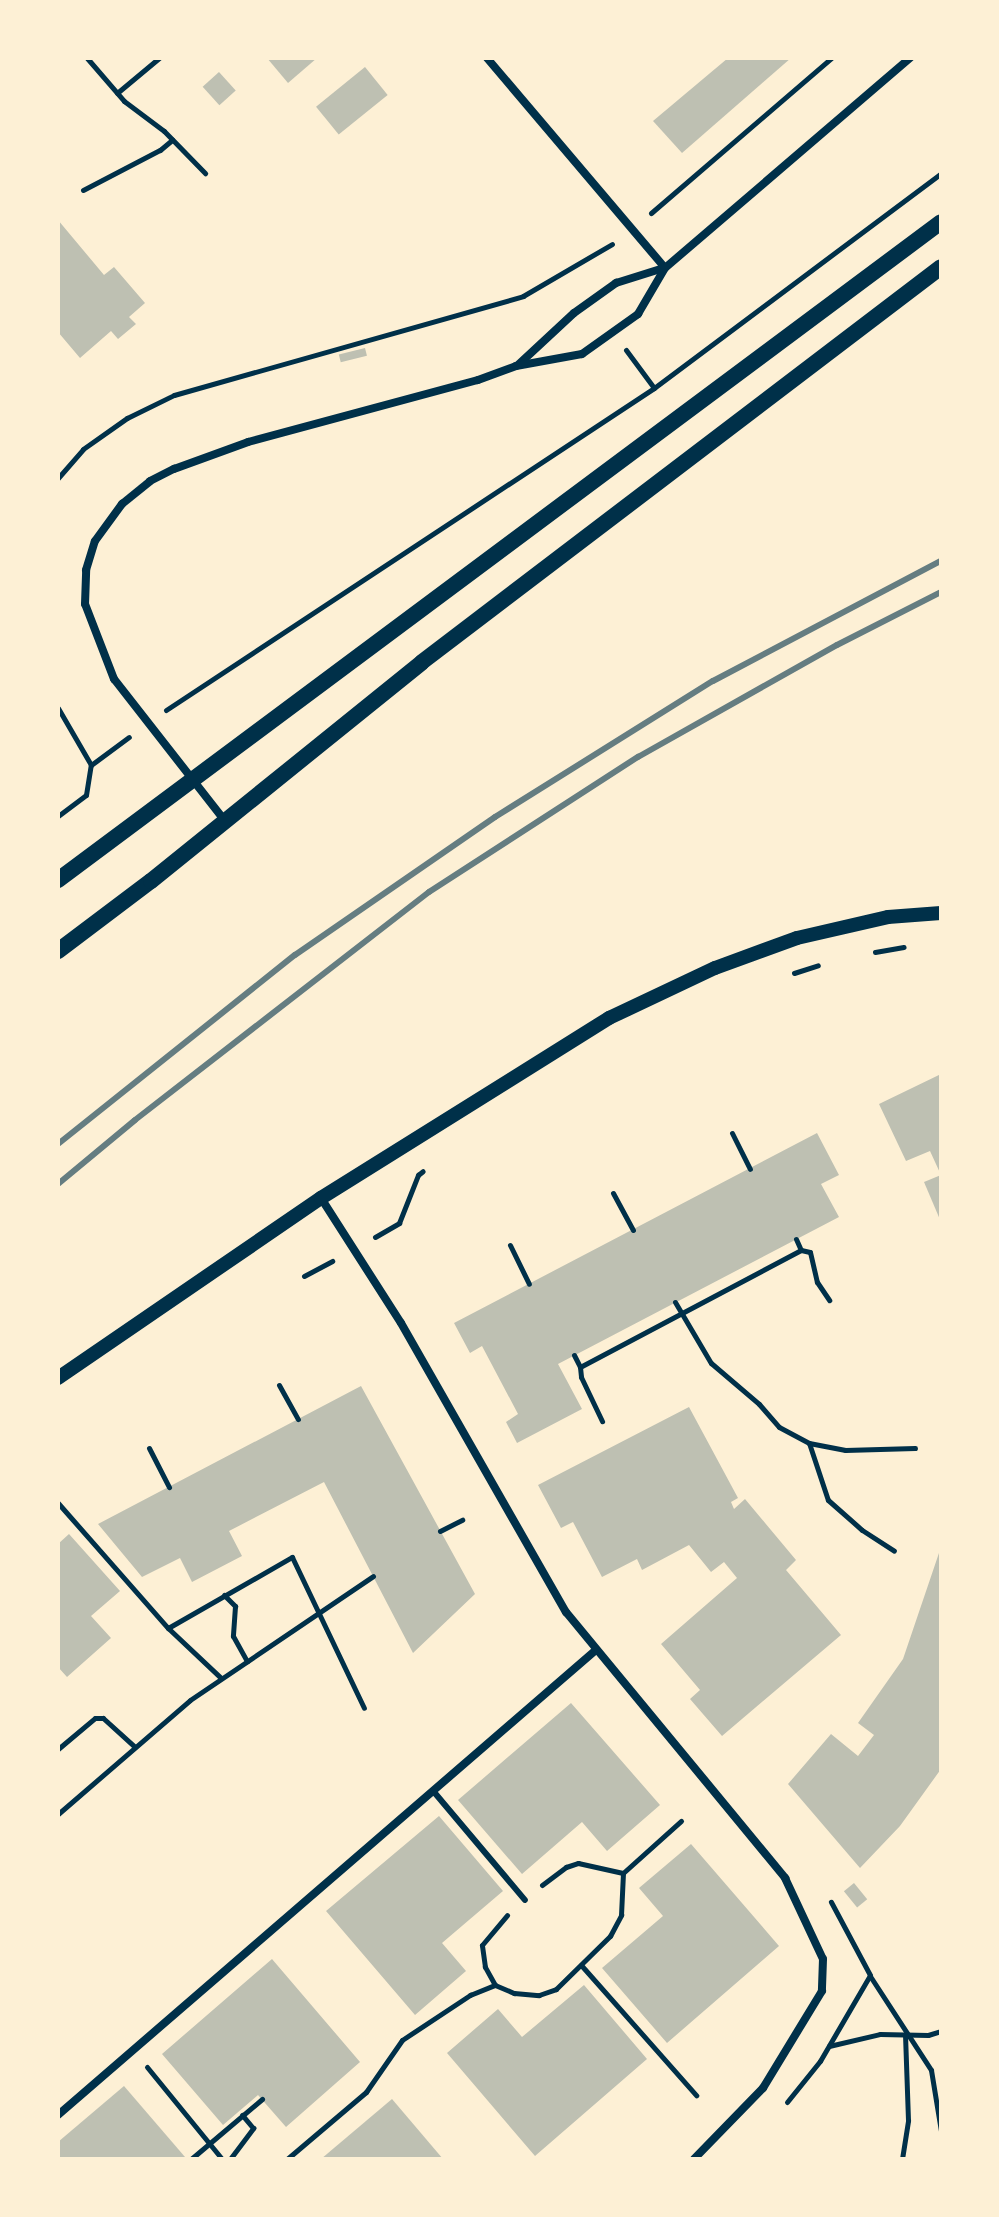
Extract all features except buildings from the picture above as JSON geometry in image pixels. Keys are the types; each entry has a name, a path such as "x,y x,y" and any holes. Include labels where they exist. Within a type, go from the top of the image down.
{"main road":[{"path":"58,880 941,222"},
{"path":"58,951 434,652 941,267"}],"street":[{"path":"487,58 665,268"},
{"path":"225,821 114,679 85,604 86,570 95,541 122,504 150,481 174,469 248,442 478,380 516,366 582,354 638,314 665,268 910,58"},
{"path":"516,366 574,313 616,283 665,268"},
{"path":"58,1378 321,1198 609,1018 715,968 797,938 888,917 941,913"},
{"path":"321,1198 401,1323 566,1612 785,1878 823,1959 822,1991 763,2088 694,2159"},
{"path":"58,2115 596,1650"}],"lane":[{"path":"434,1792 525,1900"}],"path":[{"path":"87,58 117,93 172,139 205,173"},
{"path":"117,93 159,58"},
{"path":"58,478 83,449 105,433 127,418 174,395 523,296 632,230 831,58"},
{"path":"83,190 160,150 172,139"},
{"path":"91,765 200,685 654,388 941,173"},
{"path":"626,349 654,388"},
{"path":"58,708 91,765 86,795 58,816"},
{"path":"871,953 916,945"},
{"path":"783,976 826,963"},
{"path":"732,1133 750,1169"},
{"path":"399,1223 418,1175 428,1167"},
{"path":"613,1193 633,1230"},
{"path":"796,1239 801,1250"},
{"path":"510,1245 529,1284"},
{"path":"580,1367 801,1250 810,1252 817,1282 829,1300"},
{"path":"675,1302 711,1363 759,1404 779,1427 809,1443 845,1450 915,1448"},
{"path":"574,1355 602,1421"},
{"path":"279,1385 298,1419"},
{"path":"809,1443 828,1500 894,1551"},
{"path":"149,1448 169,1487"},
{"path":"58,1503 168,1628 221,1678"},
{"path":"440,1531 462,1520"},
{"path":"168,1628 292,1557 364,1708"},
{"path":"58,1814 221,1678 373,1576"},
{"path":"224,1595 235,1606 233,1636 247,1661"},
{"path":"58,1749 95,1718 103,1718 135,1747"},
{"path":"287,2159 366,2092 402,2040 470,1995 495,1985 514,1993 539,1995 556,1989 610,1936 621,1915 623,1873 681,1821"},
{"path":"831,1902 905,2034 931,2070 941,2131"},
{"path":"581,1965 696,2095"},
{"path":"852,2007 870,1975"},
{"path":"828,2046 880,2034 928,2035 941,2031"},
{"path":"902,2159 908,2120 905,2034"},
{"path":"133,2051 222,2159"},
{"path":"191,2159 262,2099"},
{"path":"230,2159 242,2138 253,2128 242,2115"}],"railway":[{"path":"58,1144 295,955 495,817 713,681 941,561"},
{"path":"58,1184 135,1120 429,892 638,757 837,645 941,592"}]}
